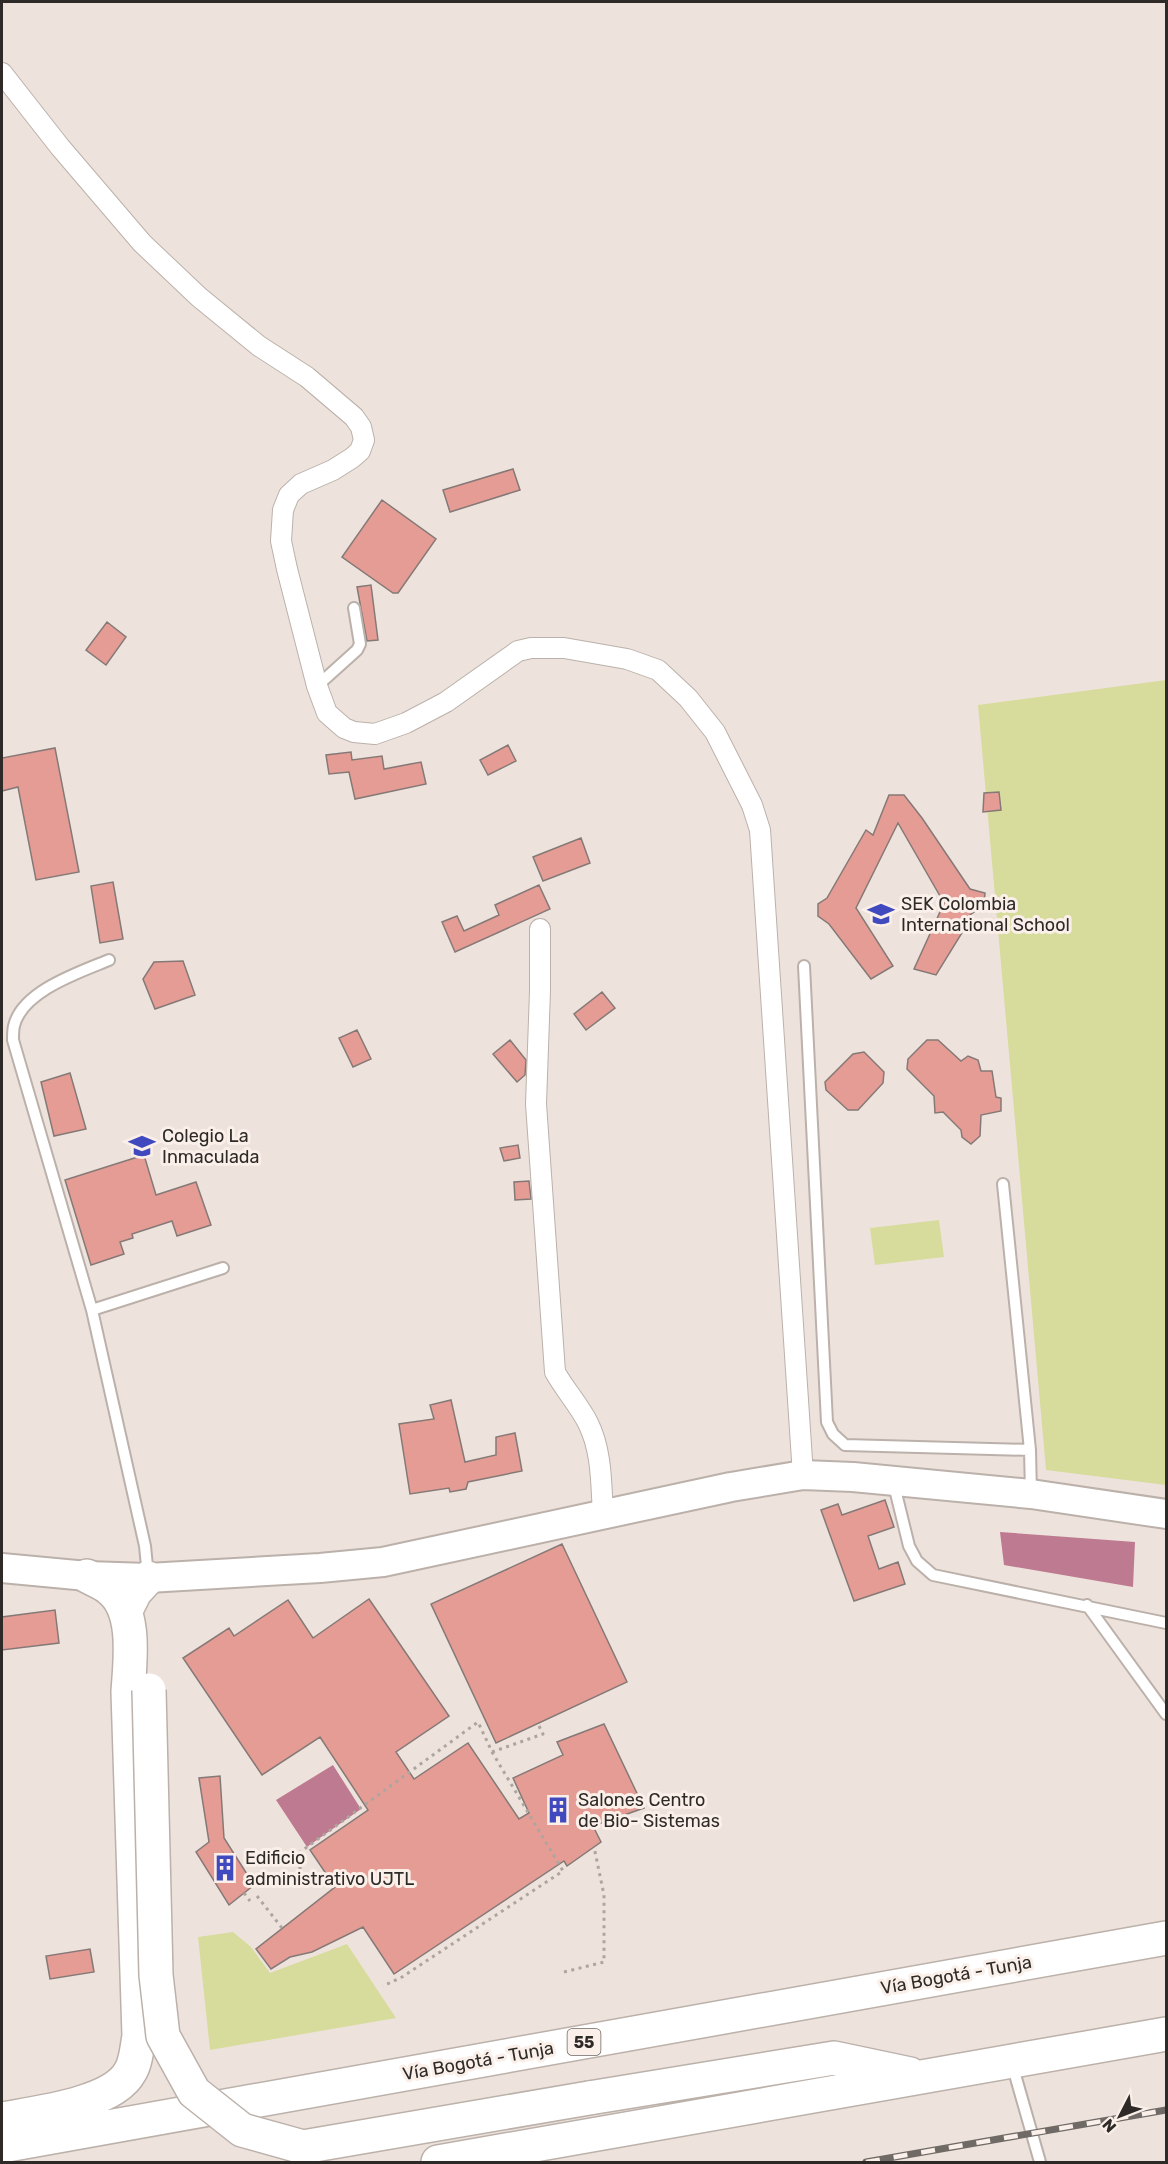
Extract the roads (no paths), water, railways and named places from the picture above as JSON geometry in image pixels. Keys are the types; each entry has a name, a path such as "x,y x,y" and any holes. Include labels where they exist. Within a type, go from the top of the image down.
{"highway":[{"path":"2,2119 89,2101 118,2086 130,2072 139,2036 128,1692 131,1652 126,1610 111,1590 87,1576"},
{"path":"126,1610 135,1592 148,1578"},
{"path":"131,1652 149,1690 156,1975 163,2036 195,2092 242,2130 303,2147 834,2058 924,2078"},
{"name":"Vía Bogotá - Tunja","path":"2,2146 1167,1938"},
{"path":"438,2163 1167,2034"}],"street":[{"path":"2,73 142,243 199,297 259,346 307,377 354,417 361,427 364,440 360,451 352,459 333,470 301,484 289,495 283,510 281,541 317,686 327,713 344,728 354,732 375,734 406,723 446,702 518,651 531,648 564,648 627,659 658,669 695,706 715,732 752,805 760,830 803,1475"},
{"path":"540,929 536,1104 555,1372 588,1423 595,1442 599,1456 603,1514"},
{"path":"2,1568 87,1576 148,1578 383,1562 731,1487 803,1475 1031,1494 1167,1514"}],"lane":[{"path":"317,686 357,650 360,644 354,608"},
{"path":"109,960 66,978 29,1002 18,1015 13,1040 92,1310 145,1546 148,1578"},
{"path":"804,966 827,1422 833,1434 845,1444 1030,1450"},
{"path":"1003,1184 1030,1450 1031,1494"},
{"path":"92,1310 223,1268"},
{"path":"893,1481 909,1546 917,1561 933,1575 1167,1623"},
{"path":"1087,1605 1167,1714"},
{"path":"1011,2061 1040,2163"}],"railway":[{"path":"866,2162 1166,2110"}],"place":[{"name":"SEK Colombia International School","path":"881,914"},
{"name":"Colegio La Inmaculada","path":"142,1146"},
{"name":"Salones Centro de Bio- Sistemas","path":"558,1810"},
{"name":"Edificio administrativo UJTL","path":"225,1868"}]}
